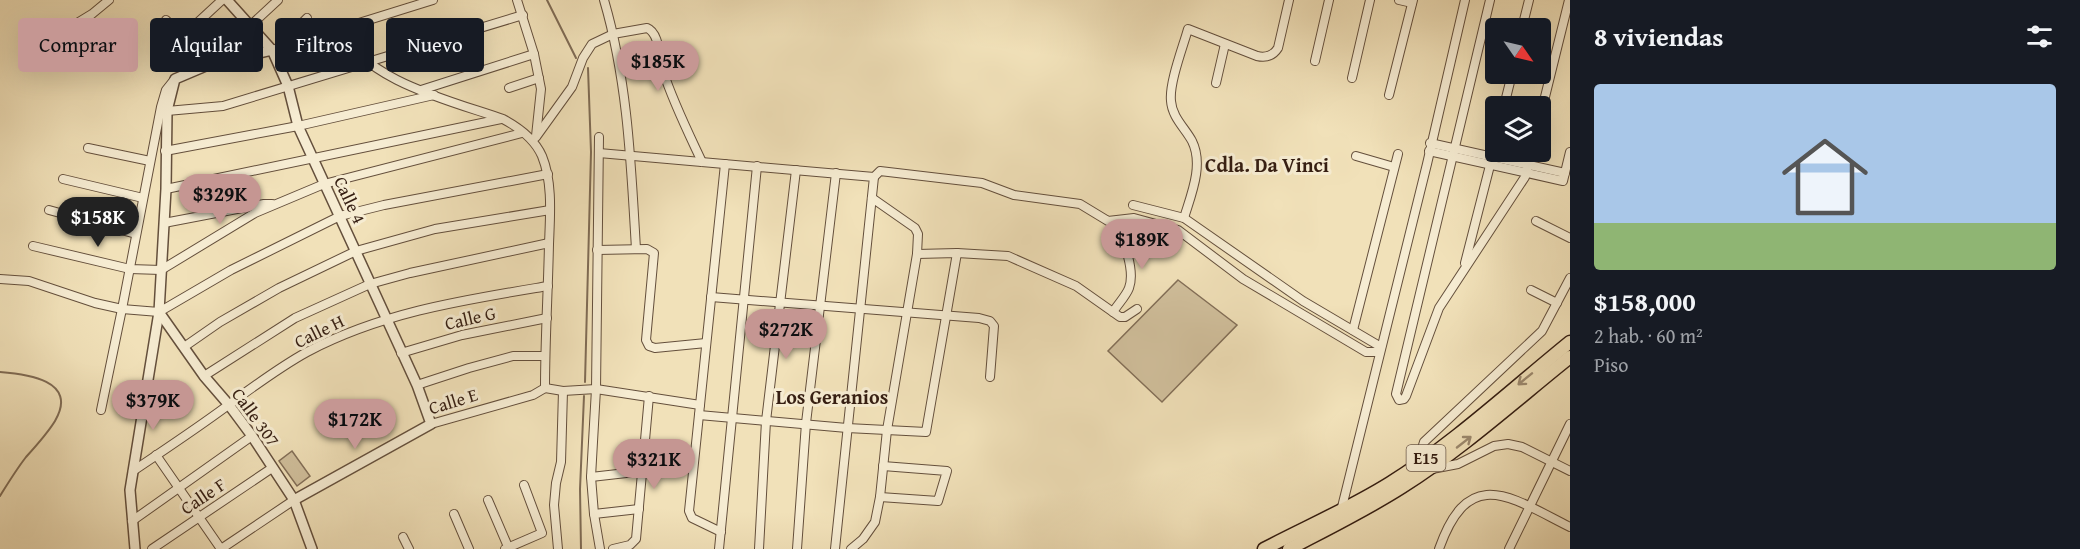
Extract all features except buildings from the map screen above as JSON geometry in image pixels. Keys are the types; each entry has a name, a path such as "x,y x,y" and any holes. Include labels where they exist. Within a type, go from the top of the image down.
{"highway":[{"name":"E15","path":"1272,547 1424,466 1570,342"},
{"name":"E15","path":"1289,549 1372,506 1570,357"}],"street":[{"path":"85,18 110,0"},
{"path":"203,18 222,0"},
{"name":"Calle 4","path":"227,0 243,18"},
{"path":"259,18 278,0"},
{"path":"517,0 534,54 541,89 535,140 548,174 550,210 545,388 563,391 596,389 700,405"},
{"path":"605,0 621,70 629,131 636,249"},
{"path":"1184,218 1195,182 1197,160 1193,143 1175,116 1171,102 1171,90 1188,29 1257,56 1266,57 1278,48 1289,0"},
{"path":"1315,61 1329,0"},
{"path":"1352,78 1370,0"},
{"path":"1389,95 1412,2 1399,0"},
{"path":"1337,524 1465,0"},
{"path":"1490,0 1396,394 1399,400 1406,396 1439,308 1528,169 1530,162"},
{"path":"1524,18 1529,0"},
{"path":"1545,96 1569,0"},
{"path":"374,18 428,1"},
{"path":"374,60 523,15"},
{"path":"535,140 572,87 587,50 592,44 613,34 647,28 655,34 663,71 675,105 702,162"},
{"name":"Calle 4","path":"263,40 272,50 288,86 298,126 417,385 430,424"},
{"path":"1216,83 1225,44"},
{"path":"263,52 275,49"},
{"path":"421,90 534,54"},
{"path":"374,66 394,81 513,124 522,133 535,140"},
{"path":"621,70 663,71"},
{"path":"101,410 160,107 166,90 175,79 193,72"},
{"path":"167,111 223,106 335,72"},
{"path":"509,88 539,78"},
{"path":"135,549 130,490 159,312 166,189 167,111 175,79"},
{"path":"165,151 298,126 434,95"},
{"path":"166,189 502,119"},
{"path":"33,246 130,269 161,270 255,213 324,184 522,133"},
{"path":"599,136 596,389 591,477 600,549"},
{"path":"1430,147 1485,160"},
{"path":"88,148 150,160"},
{"path":"1496,162 1528,169 1565,173 1570,152"},
{"path":"599,153 874,177"},
{"path":"1353,330 1398,154"},
{"path":"1356,156 1394,167"},
{"path":"1464,269 1491,162"},
{"path":"721,532 692,518 689,511 725,164"},
{"path":"719,549 757,166"},
{"path":"759,549 766,421 796,170"},
{"path":"835,549 874,177 880,171 982,183 1014,195 1080,204 1108,222 1134,218 1178,230 1243,279 1366,352 1380,349"},
{"path":"797,549 806,423 836,173"},
{"path":"0,279 29,281 95,303 122,309 159,312 231,270 340,216 548,174"},
{"path":"63,179 143,198"},
{"path":"851,549 863,539 875,522 880,497 886,430 917,254 918,234 915,228 872,198"},
{"path":"164,224 264,204 275,205"},
{"path":"1133,205 1184,218 1303,301 1353,330 1380,349"},
{"path":"49,210 136,234"},
{"path":"184,347 220,322 269,294 356,251 435,229 550,210"},
{"path":"1113,312 1128,291 1130,281 1125,246 1115,221"},
{"path":"1536,221 1570,238"},
{"path":"204,376 296,318 370,284 549,243"},
{"path":"597,250 647,249 654,255 646,340 648,345 653,348 706,343"},
{"path":"917,254 957,253 1008,256 1082,289 1122,318 1137,309"},
{"path":"699,415 847,428 926,432 957,253"},
{"path":"1570,278 1542,331 1424,442 1420,451 1424,466 1458,464 1494,446 1508,444 1522,447 1570,471"},
{"name":"Calle H","path":"133,471 229,405 244,392 305,353 334,339 386,319 424,308 548,286"},
{"path":"1531,290 1557,303"},
{"path":"711,297 979,318 993,323 990,377"},
{"name":"Calle 307","path":"159,312 204,376 252,436 294,500 312,549"},
{"name":"Calle G","path":"401,353 462,334 548,318"},
{"path":"417,385 513,356 545,356"},
{"name":"Calle E","path":"221,549 294,500 430,424 533,395 545,388"},
{"path":"558,549 554,505 561,462 563,391"},
{"path":"613,549 634,543 636,539 644,471 649,396"},
{"path":"1509,549 1570,424"},
{"path":"132,521 252,436"},
{"path":"156,455 221,549"},
{"path":"880,497 938,501 947,471 883,466"},
{"name":"Calle F","path":"152,549 272,468"},
{"path":"591,477 644,471"},
{"path":"488,500 508,548 542,533 524,485"},
{"path":"1439,549 1454,516 1464,503 1475,496 1497,494 1529,506 1570,527"},
{"path":"594,514 639,509"},
{"path":"454,514 469,549"},
{"path":"403,537 409,549"}],"shaded area":[{"path":"1178,280 1237,325 1162,402 1108,351"},
{"path":"292,451 310,476 297,486 279,461"}],"waterway":[{"path":"547,0 576,58"},
{"path":"585,382 591,152 588,68"},
{"path":"0,372 23,375 46,382 55,388 60,396 61,407 52,426 22,462 0,496"},
{"path":"581,549 580,489 584,396"}],"district":[{"name":"Cdla. Da Vinci","path":"1267,164"},
{"name":"Los Geranios","path":"832,396"}]}
